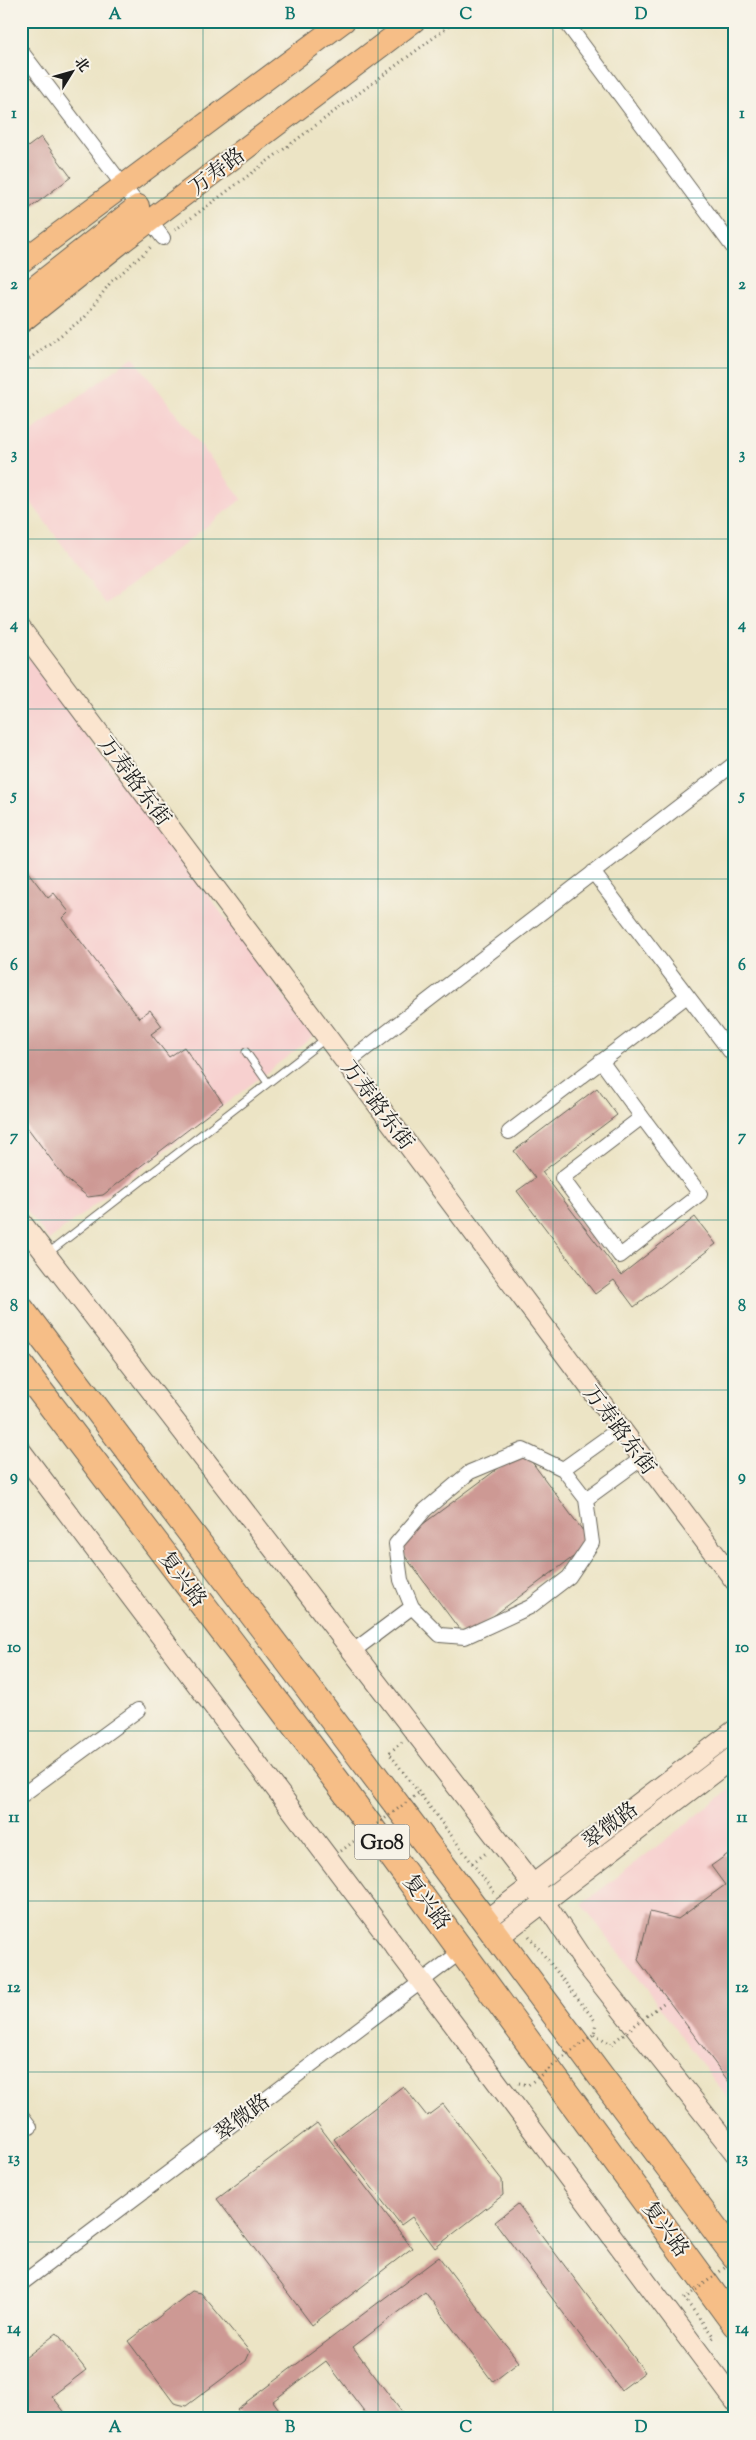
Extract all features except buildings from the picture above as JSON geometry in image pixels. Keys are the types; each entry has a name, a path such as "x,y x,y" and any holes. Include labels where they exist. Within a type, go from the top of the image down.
{"highway":[{"name":"复兴路","path":"21,1309 496,1921 735,2258"},
{"name":"复兴路","path":"21,1366 463,1950 725,2331"}],"main road":[{"path":"21,262 344,21"},
{"name":"万寿路","path":"21,322 414,21"},
{"path":"21,298 151,222"}],"street":[{"path":"565,21 735,250"},
{"path":"21,51 151,222"},
{"name":"万寿路东街","path":"21,629 27,650 328,1037 619,1429 735,1581"},
{"path":"346,1063 735,763"},
{"path":"594,872 735,1058"},
{"path":"509,1132 687,996"},
{"path":"601,1061 700,1194 620,1256 562,1178 642,1117"},
{"path":"21,1222 533,1885 584,1962 735,2153"},
{"path":"564,1469 619,1429"},
{"path":"523,1450 564,1469 586,1499 592,1543 569,1577 530,1608 465,1638 440,1635 412,1607 401,1580 396,1544 425,1510 470,1472 523,1450"},
{"path":"21,1451 735,2401"},
{"path":"586,1499 641,1458"},
{"path":"352,1652 412,1607"},
{"path":"21,1796 138,1710"},
{"name":"翠微路","path":"496,1921 533,1885 735,1730"},
{"name":"翠微路","path":"496,1921 518,1922 735,1756"},
{"name":"翠微路","path":"21,2284 463,1950"},
{"path":"21,2115 30,2127"}],"lane":[{"path":"46,1255 328,1037"},
{"path":"246,1052 268,1083"}],"path":[{"path":"21,365 85,317 110,283 138,257 151,222 456,21"},
{"path":"389,1752 419,1793 496,1921"},
{"path":"341,1851 419,1793"},
{"path":"518,1922 596,2022 594,2034 528,2085 518,2083"},
{"path":"594,2034 611,2044 666,2001"},
{"path":"725,2331 684,2299 735,2258"}],"shaded area":[{"path":"133,357 242,499 106,604 21,489 21,439"},
{"path":"21,647 314,1036 49,1240 21,1203"},
{"path":"735,1786 735,2108 582,1904"}]}
